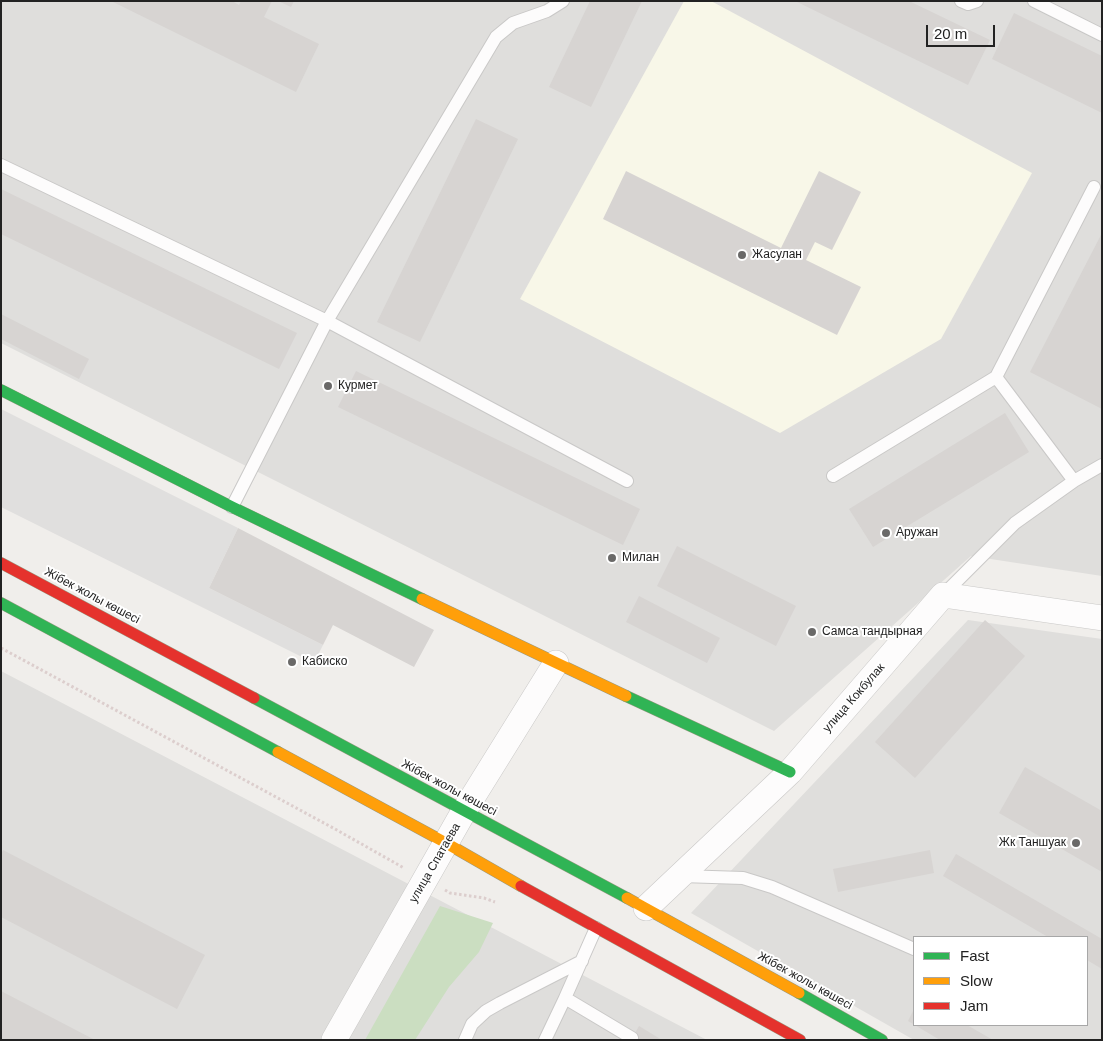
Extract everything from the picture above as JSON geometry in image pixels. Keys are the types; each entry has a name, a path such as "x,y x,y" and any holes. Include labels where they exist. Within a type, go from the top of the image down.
{"main road":[{"path":"1,390 232,507 556,663 790,772"},
{"name":"Жібек жолы көшесі","path":"1,563 646,908 882,1040"},
{"path":"1,603 446,842 596,928 800,1040"}],"street":[{"path":"943,595 1102,618"},
{"name":"улица Кокбулак","path":"646,908 790,772 943,595"},
{"name":"улица Спатаева","path":"334,1040 464,811 556,663"}],"lane":[{"path":"232,507 327,320 496,37 513,23 547,11 563,1"},
{"path":"961,1 968,4 977,1"},
{"path":"1034,1 1102,35"},
{"path":"1,165 327,320 627,481"},
{"path":"833,476 996,377 1094,187"},
{"path":"996,377 1074,481"},
{"path":"943,595 1015,523 1074,481 1099,469"},
{"path":"681,876 743,878 772,887 913,949"},
{"path":"545,1040 596,928"},
{"path":"464,1040 472,1024 486,1011 582,961"},
{"path":"565,998 632,1038"}],"path":[{"path":"1,648 336,829 450,893 484,898 502,904"}],"shaded area":[{"path":"1,1 1102,1 1102,576 971,556 774,731 1,343"},
{"path":"684,1 711,1 1032,173 941,339 780,433 520,299"},
{"path":"1,409 238,528 209,588 323,645 314,663 1,507"},
{"path":"968,620 1102,639 1102,1040 914,1040 691,913"},
{"path":"1,671 707,1040 1,1040"}],"green space":[{"path":"440,906 493,923 479,952 449,987 415,1040 365,1040"}],"building":[{"path":"111,1 232,1 239,5 241,1 272,1 264,17 319,44 296,92"},
{"path":"278,1 294,1 291,7"},
{"path":"590,1 642,1 591,107 549,87"},
{"path":"795,1 909,1 990,40 968,85"},
{"path":"1014,13 1102,56 1102,113 992,59"},
{"path":"476,119 518,139 420,342 377,322"},
{"name":"Жасулан","path":"626,171 781,248 819,171 861,192 832,250 815,242 806,260 861,287 837,335 603,219"},
{"path":"1,189 297,333 279,369 1,234"},
{"path":"1102,233 1102,409 1030,372"},
{"path":"1,314 89,359 79,379 1,339"},
{"path":"356,371 640,509 623,545 338,407"},
{"path":"1005,413 1029,452 873,547 849,509"},
{"path":"238,528 434,630 414,667 333,625 323,645 209,588"},
{"path":"677,546 796,606 776,646 657,586"},
{"path":"639,596 720,638 707,663 626,622"},
{"path":"985,620 1025,656 915,778 875,742"},
{"name":"Жк Таншуак","path":"1025,767 1102,811 1102,872 999,813"},
{"path":"3,850 205,955 177,1009 1,917 1,854"},
{"path":"930,850 934,873 838,892 833,869"},
{"path":"956,854 1102,939 1102,969 1088,961 1088,936 1046,936 943,876"},
{"path":"1,991 95,1040 1,1040"},
{"path":"913,1011 913,1024 908,1021"},
{"path":"639,1026 662,1040 631,1040"},
{"path":"917,1026 969,1026 993,1040 940,1040"}],"traffic: fast":[{"path":"1,390 232,507 422,599"},
{"path":"1,603 278,752"},
{"path":"626,696 790,772"},
{"path":"254,698 627,898"},
{"path":"799,993 882,1040"}],"traffic: slow":[{"path":"422,599 626,696"},
{"path":"278,752 521,886"},
{"path":"627,898 799,993"}],"traffic: jam":[{"path":"1,563 254,698"},
{"path":"521,886 800,1040"}],"place":[{"name":"Жасулан","path":"742,255"},
{"name":"Курмет","path":"328,386"},
{"name":"Аружан","path":"886,533"},
{"name":"Милан","path":"612,558"},
{"name":"Самса тандырная","path":"812,632"},
{"name":"Кабиско","path":"292,662"},
{"name":"Жк Таншуак","path":"1076,843"}]}
